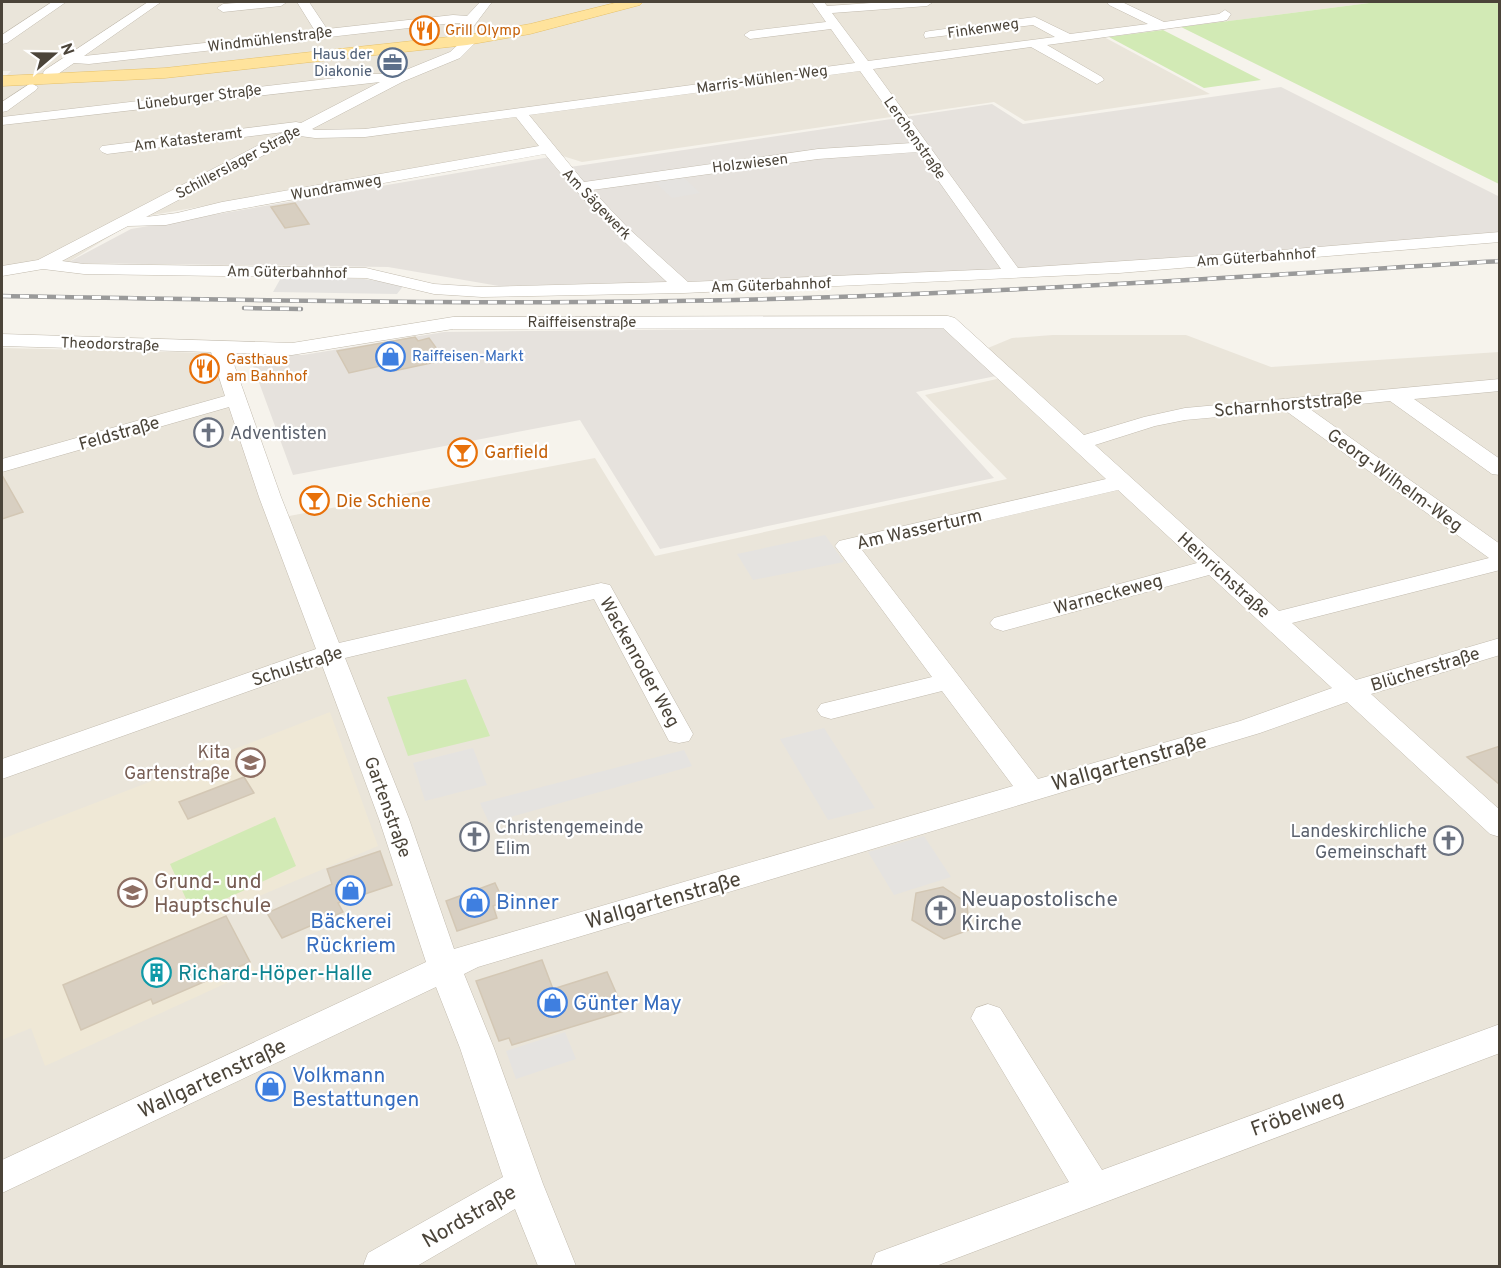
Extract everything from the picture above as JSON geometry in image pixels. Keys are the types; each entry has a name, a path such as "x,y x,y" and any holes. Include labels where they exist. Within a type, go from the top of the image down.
{"main road":[{"path":"2,81 165,73 391,50 468,29 510,33 635,2"}],"street":[{"path":"2,40 60,2"},
{"path":"50,73 155,2"},
{"path":"223,8 281,2"},
{"path":"303,2 323,33"},
{"name":"Schillerslager Straße","path":"43,264 398,79 435,64 464,48 468,29 486,2"},
{"path":"821,6 927,2"},
{"path":"1113,2 1162,26"},
{"name":"Lerchenstraße","path":"821,6 1013,273"},
{"name":"Marris-Mühlen-Weg","path":"302,129 315,134 355,134 1162,26 1226,14"},
{"name":"Windmühlenstraße","path":"70,60 88,60 453,19 468,29"},
{"name":"Finkenweg","path":"958,53 930,35 1035,21 1067,38"},
{"path":"750,35 835,25"},
{"path":"1033,43 1097,80"},
{"path":"391,50 430,53 437,59 435,64"},
{"name":"Lüneburger Straße","path":"2,121 370,78 398,79"},
{"path":"2,106 31,87"},
{"name":"Am Sägewerk","path":"519,112 580,187 622,232 684,288"},
{"name":"Am Katasteramt","path":"107,149 294,125 302,129"},
{"name":"Holzwiesen","path":"580,187 818,154 921,147"},
{"name":"Wundramweg","path":"125,222 154,223 197,215 222,207 548,149"},
{"name":"Am Güterbahnhof","path":"43,264 84,269 366,273 434,289 473,292 890,281 1314,254 1500,237"},
{"path":"2,271 43,264"},
{"name":"Raiffeisenstraße","path":"219,348 310,347 453,323 948,322"},
{"name":"Heinrichstraße","path":"948,322 1500,827"},
{"name":"Theodorstraße","path":"2,340 219,348"},
{"name":"Gartenstraße","path":"219,348 270,497 398,828 431,933 477,1048 524,1184 557,1266"},
{"path":"234,392 246,363 275,349"},
{"name":"Scharnhorststraße","path":"1080,443 1151,421 1185,414 1500,385"},
{"name":"Feldstraße","path":"2,466 234,392"},
{"path":"1395,395 1500,469"},
{"name":"Georg-Wilhelm-Weg","path":"1291,405 1500,555"},
{"name":"Am Wasserturm","path":"1032,791 846,546 1122,482"},
{"path":"1273,620 1500,563"},
{"name":"Warneckeweg","path":"1003,623 1214,566"},
{"name":"Schulstraße","path":"2,769 330,653 601,590"},
{"name":"Wackenroder Weg","path":"601,590 679,734"},
{"name":"Blücherstraße","path":"1350,691 1500,646"},
{"path":"831,710 948,681"},
{"name":"Wallgartenstraße","path":"2,1177 445,967 479,954 1250,727 1350,691"},
{"path":"988,1018 1094,1188"},
{"name":"Fröbelweg","path":"890,1266 1500,1038"},
{"name":"Nordstraße","path":"382,1266 524,1184"}],"shaded area":[{"path":"2,2 1377,2 1104,37 1210,94 1025,121 994,102 582,162 537,148 141,217 67,263 2,270 2,80 11,71 2,71"},
{"path":"1281,87 1500,197 1499,234 1048,267 717,281 499,286 388,267 67,263 131,229 556,156 570,167 992,104 1023,124"},
{"path":"682,176 700,193 672,198 654,181"},
{"path":"282,276 364,279 404,285 397,294 273,292"},
{"path":"943,327 996,376 916,392 994,478 660,549 580,420 293,475 249,355 303,355 444,332"},
{"path":"1053,335 1186,335 1271,367 1499,352 1499,1266 2,1266 2,348 212,353 268,520 595,458 655,556 1007,479 925,395 1015,375 988,348 1012,338"},
{"path":"825,535 844,562 753,580 737,554"},
{"name":"Grund- und Hauptschule","path":"330,712 378,846 224,911 255,970 45,1066 31,1028 2,1040 2,839"},
{"path":"824,728 875,808 828,820 780,739"},
{"path":"473,748 487,785 425,801 413,763"},
{"path":"684,750 692,766 489,823 480,803"},
{"path":"924,836 951,877 894,895 868,852"},
{"path":"565,1032 576,1059 516,1079 506,1051"}],"green space":[{"path":"1377,2 1499,2 1499,184 1181,27"},
{"path":"1163,30 1261,80 1204,88 1109,37"},
{"path":"466,679 490,736 408,756 387,697"},
{"path":"275,817 296,866 193,914 170,864"}],"building":[{"path":"295,203 309,224 285,228 271,207"},
{"name":"Raiffeisen-Markt","path":"415,337 418,341 429,338 445,360 394,371 389,364 349,373 337,351"},
{"path":"2,475 23,512 2,519"},
{"path":"1500,746 1500,785 1467,757"},
{"path":"244,777 254,793 188,819 179,802"},
{"name":"Bäckerei Rückriem","path":"380,851 392,885 338,903 343,912 282,938 267,913 332,884 327,869"},
{"name":"Binner","path":"495,883 504,902 493,906 497,918 457,931 446,901"},
{"name":"Neuapostolische Kirche","path":"943,887 967,903 969,930 944,939 912,920 916,893"},
{"name":"Richard-Höper-Halle","path":"226,916 250,962 153,1004 151,999 81,1030 63,985"},
{"name":"Günter May","path":"542,960 553,989 607,972 624,1011 512,1045 509,1038 499,1041 476,981"}],"railway":[{"path":"2,296 482,302 770,299 1044,288 1500,261"},
{"path":"244,308 301,309"}],"place":[{"name":"Grill Olymp","path":"424,30"},
{"name":"Haus der Diakonie","path":"393,63"},
{"name":"Raiffeisen-Markt","path":"391,356"},
{"name":"Gasthaus am Bahnhof","path":"205,368"},
{"name":"Adventisten","path":"209,433"},
{"name":"Garfield","path":"463,452"},
{"name":"Die Schiene","path":"315,501"},
{"name":"Kita Gartenstraße","path":"251,762"},
{"name":"Christengemeinde Elim","path":"474,837"},
{"name":"Landeskirchliche Gemeinschaft","path":"1448,841"},
{"name":"Bäckerei Rückriem","path":"351,890"},
{"name":"Grund- und Hauptschule","path":"133,893"},
{"name":"Binner","path":"475,902"},
{"name":"Neuapostolische Kirche","path":"940,911"},
{"name":"Richard-Höper-Halle","path":"157,973"},
{"name":"Günter May","path":"552,1003"},
{"name":"Volkmann Bestattungen","path":"271,1087"}]}
